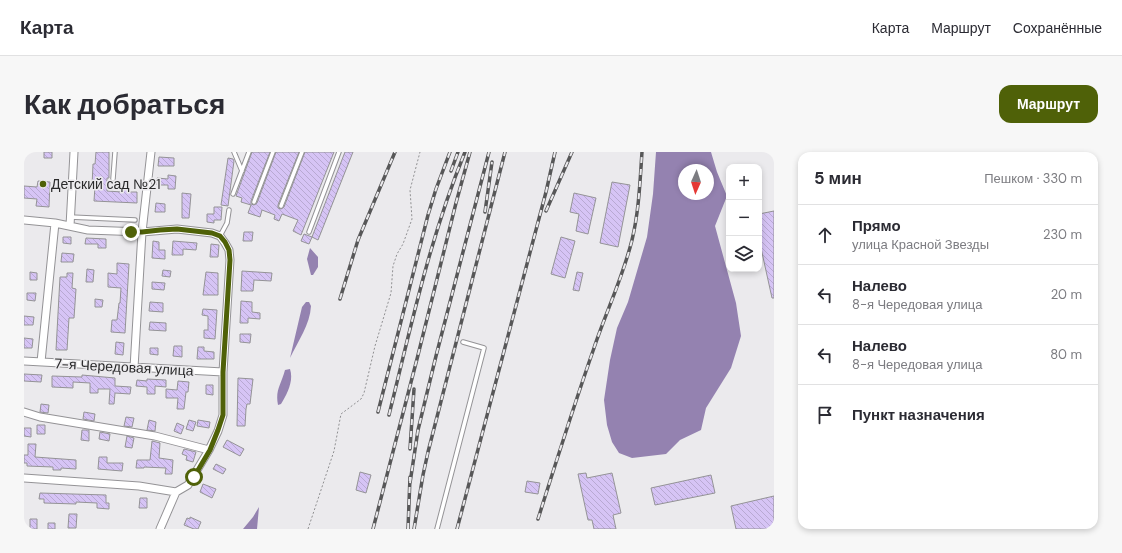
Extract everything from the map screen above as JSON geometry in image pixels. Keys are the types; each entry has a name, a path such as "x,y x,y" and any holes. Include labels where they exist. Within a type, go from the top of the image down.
{"street":[{"path":"70,226 74,152"},
{"path":"134,368 142,232 151,152"},
{"path":"24,220 55,223 88,230 142,232 177,229 212,233 220,236 225,242 229,250 230,260 223,372 223,415 210,450 188,485 182,490 176,492 139,486 24,478"},
{"path":"41,362 55,223"},
{"name":"7-я Чередовая улица","path":"24,361 223,372"},
{"path":"24,412 40,417 155,436 210,450"},
{"path":"160,529 176,492"}],"lane":[{"path":"114,179 115,152"},
{"path":"234,152 242,171"},
{"path":"233,194 249,152"},
{"path":"254,202 273,152"},
{"path":"281,206 302,152"},
{"path":"309,232 339,152"},
{"path":"220,236 227,223 229,210"},
{"path":"70,217 135,220"},
{"path":"437,529 484,348 463,342"}],"path":[{"path":"308,529 334,451 341,414 361,399 364,393 375,346 391,293 393,266 412,219 410,190 420,152"}],"shaded area":[{"path":"656,152 711,152 726,194 726,198 715,226 726,266 726,272 728,272 736,303 741,336 731,368 706,408 701,430 680,440 666,454 632,458 619,453 612,442 607,425 604,400 610,360 617,328 628,302 647,237 653,194"},
{"path":"310,248 318,257 318,267 313,275 311,275 307,259"},
{"path":"306,302 309,302 311,306 308,320 290,358 302,307"},
{"path":"290,369 291,378 286,396 281,404 278,405 277,395 285,370"},
{"path":"259,507 257,529 243,529 253,517"}],"building":[{"path":"44,152 52,152 52,158 44,158"},
{"path":"96,152 109,152 109,178 107,178 107,191 122,192 122,189 129,189 129,192 137,192 137,203 94,201 95,186 92,186 93,164 95,164"},
{"path":"252,152 270,152 251,201 251,204 254,205 257,203 276,152 299,152 278,205 278,208 281,209 284,207 305,152 334,152 301,235 293,231 298,220 282,214 279,221 274,219 275,215 262,210 260,217 248,213 251,205 241,202 242,198 236,196"},
{"path":"345,152 353,152 318,240 312,237"},
{"path":"159,157 174,158 174,166 158,166"},
{"path":"228,158 233,159 234,161 228,206 221,205"},
{"path":"168,175 176,176 175,189 168,189 168,185 157,185 157,178 168,179"},
{"path":"38,181 50,182 49,207 36,206 37,199 24,198 24,186 37,187"},
{"path":"612,182 630,185 618,247 600,243"},
{"path":"182,193 191,194 189,218 182,218"},
{"path":"574,193 596,198 588,234 576,231 579,214 570,212"},
{"path":"156,203 165,204 165,212 155,212"},
{"path":"214,207 222,207 221,220 214,220 214,223 207,222 207,214 214,214"},
{"path":"774,211 774,298 772,298 762,253 762,213"},
{"path":"244,232 253,232 252,241 243,241"},
{"path":"304,234 312,237 309,244 301,241"},
{"path":"63,237 71,237 71,244 63,243"},
{"path":"561,237 575,241 565,278 551,274"},
{"path":"86,238 106,239 106,248 98,248 98,244 85,244"},
{"path":"153,241 159,242 159,250 165,250 165,259 152,258"},
{"path":"173,241 197,243 196,250 183,249 183,255 172,255"},
{"path":"211,244 219,245 218,257 210,257"},
{"path":"62,253 74,254 73,262 61,262"},
{"path":"117,263 129,264 125,333 111,332 112,320 117,320 121,288 108,287 108,273 117,274"},
{"path":"87,269 94,270 93,282 86,282"},
{"path":"163,270 171,271 170,277 162,276"},
{"path":"242,271 272,273 271,281 254,280 253,291 241,291"},
{"path":"30,272 37,273 37,280 30,280"},
{"path":"206,272 218,273 218,295 203,295"},
{"path":"577,272 583,273 579,291 573,290"},
{"path":"67,273 73,273 72,288 76,289 74,318 69,318 67,350 56,350 60,277 67,277"},
{"path":"152,282 165,283 164,290 152,289"},
{"path":"27,293 36,293 35,301 27,300"},
{"path":"95,299 103,300 102,307 95,307"},
{"path":"241,301 252,302 252,312 260,313 260,319 248,318 248,323 240,323"},
{"path":"150,302 163,303 163,312 149,311"},
{"path":"203,309 217,310 215,339 204,338 204,330 208,330 208,316 202,315"},
{"path":"24,316 34,317 33,325 24,325"},
{"path":"150,322 166,323 166,331 149,330"},
{"path":"240,334 251,334 250,343 240,342"},
{"path":"24,338 33,339 32,348 24,348"},
{"path":"116,342 124,343 123,355 115,354"},
{"path":"174,346 182,346 182,357 173,356"},
{"path":"198,347 204,347 204,351 214,352 214,359 197,359"},
{"path":"150,348 158,348 158,355 150,354"},
{"path":"24,374 42,375 41,382 24,381"},
{"path":"82,375 115,378 115,386 131,387 130,394 115,393 114,404 109,404 110,389 98,389 98,393 90,393 90,383 73,382 73,388 52,387 52,376 82,377"},
{"path":"238,378 253,379 250,404 247,404 246,409 245,426 237,426"},
{"path":"147,379 166,380 166,387 155,386 155,394 147,394 147,387 136,386 137,380 147,381"},
{"path":"178,381 189,382 184,409 177,409 178,398 166,398 166,389 177,390"},
{"path":"206,385 213,385 213,395 206,394"},
{"path":"41,404 49,405 48,413 40,412"},
{"path":"84,412 95,414 94,421 83,419"},
{"path":"126,417 134,418 132,427 124,426"},
{"path":"149,420 156,422 155,431 147,430"},
{"path":"189,420 196,422 193,431 186,429"},
{"path":"198,420 210,422 209,428 197,426"},
{"path":"177,423 184,426 181,434 174,431"},
{"path":"37,425 45,425 45,434 37,434"},
{"path":"24,428 31,428 31,437 24,436"},
{"path":"82,430 89,430 89,441 81,440"},
{"path":"100,432 110,434 109,441 99,439"},
{"path":"127,436 134,438 132,448 125,447"},
{"path":"227,440 244,449 240,456 223,447"},
{"path":"152,441 160,443 159,458 173,460 172,474 165,474 166,468 136,468 137,460 150,460"},
{"path":"28,444 36,444 35,457 76,460 76,469 61,468 61,470 53,470 53,467 27,466 27,463 24,463 24,455 28,455"},
{"path":"184,449 196,452 193,462 186,460 187,456 182,454"},
{"path":"99,457 107,457 107,463 123,463 122,471 98,469"},
{"path":"216,464 226,469 223,474 213,469"},
{"path":"360,472 371,475 366,493 356,490"},
{"path":"586,473 587,478 612,473 621,513 613,515 616,529 594,529 592,520 588,520 578,474"},
{"path":"711,475 715,493 655,505 651,488"},
{"path":"527,481 540,483 538,494 525,492"},
{"path":"203,484 216,489 212,498 200,492"},
{"path":"40,493 106,495 106,503 109,503 109,509 97,508 97,503 44,503 44,499 39,499"},
{"path":"774,496 774,529 736,529 731,506"},
{"path":"140,498 147,498 147,508 139,508"},
{"path":"69,514 77,514 76,528 68,528"},
{"path":"190,517 201,522 198,529 184,525 187,518 190,519"},
{"path":"30,519 37,519 37,529 30,529"},
{"path":"48,523 55,523 55,529 48,529"}],"railway":[{"path":"340,299 358,240 395,152"},
{"path":"378,412 428,215 450,152"},
{"path":"451,171 458,152"},
{"path":"389,415 413,315 431,249 441,216 465,152"},
{"path":"373,529 470,152"},
{"path":"410,483 418,430 489,152"},
{"path":"414,529 428,452 505,152"},
{"path":"457,529 546,192 555,152"},
{"path":"546,211 572,152"},
{"path":"538,519 565,434 632,240 639,196 642,152"},
{"path":"485,212 492,162"},
{"path":"410,449 414,389"},
{"path":"408,529 410,477"}],"place":[{"name":"Детский сад №21","path":"43,184"}],"route":[{"path":"131,232 177,229 212,233 220,236 229,250 230,260 223,372 223,415 210,450 194,477"}]}
